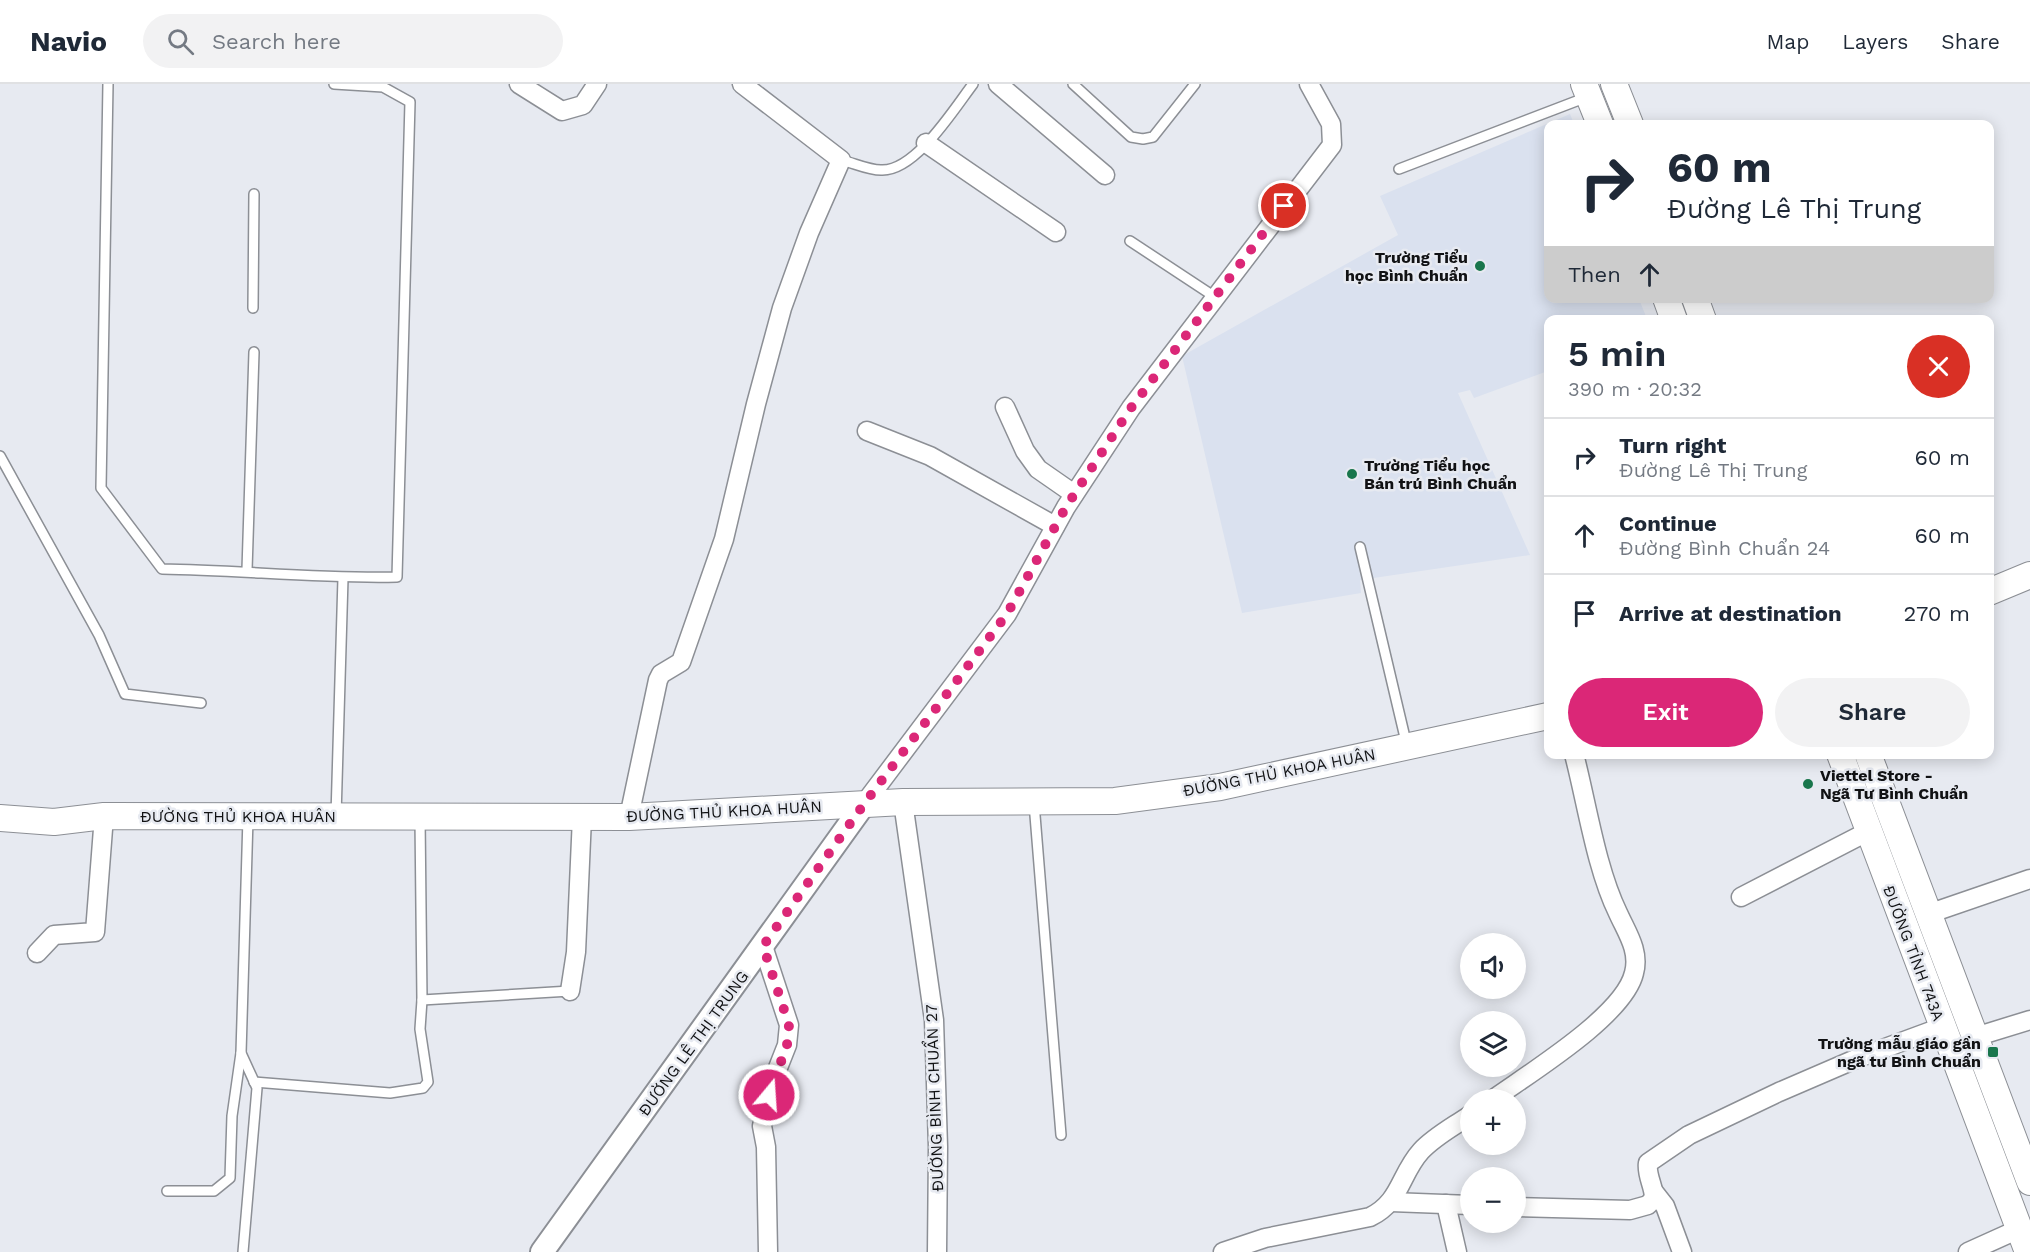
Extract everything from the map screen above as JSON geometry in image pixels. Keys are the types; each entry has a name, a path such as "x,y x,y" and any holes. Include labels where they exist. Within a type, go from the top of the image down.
{"main road":[{"path":"1614,84 1628,120"},
{"path":"1587,90 1598,120"},
{"path":"1994,590 2030,575"},
{"name":"ĐƯỜNG THỦ KHOA HUÂN","path":"0,818 54,822 104,816 629,817 903,802 1115,801 1220,787 1544,717"},
{"name":"ĐƯỜNG TỈNH 743A","path":"1842,759 2024,1240"},
{"name":"ĐƯỜNG TỈNH 743A","path":"1870,759 2030,1182"}],"street":[{"path":"519,84 562,111 583,105 597,84"},
{"path":"629,817 658,680 661,674 681,662 724,539 756,404 782,308 809,233 841,160 742,84"},
{"path":"998,84 1105,176"},
{"path":"864,804 1007,614 1074,494 1131,408 1332,146 1331,124 1309,84"},
{"path":"926,143 1056,232"},
{"path":"1005,407 1025,451 1038,468 1074,494"},
{"path":"867,431 930,456 1055,526"},
{"path":"1507,1089 1566,1047 1602,1017 1623,995 1634,975 1636,957 1633,943 1606,883 1575,759"},
{"name":"ĐƯỜNG BÌNH CHUẨN 27","path":"903,802 934,1020 938,1147 937,1252"},
{"name":"ĐƯỜNG LÊ THỊ TRUNG","path":"542,1252 864,804"},
{"path":"37,953 54,935 95,932 104,816"},
{"path":"570,991 576,952 582,817"},
{"path":"1741,897 1869,831"},
{"path":"1928,914 2030,879"},
{"path":"763,946 789,1025 787,1045 772,1083 762,1126 766,1147 768,1252"},
{"path":"1975,1037 2030,1020"},
{"path":"1682,1252 1665,1206 1654,1192 1647,1169 1648,1162 1689,1136 1814,1077 1942,1027"},
{"path":"1223,1252 1265,1238 1370,1217 1388,1207 1419,1153 1433,1139 1460,1121"},
{"path":"1526,1207 1630,1210 1652,1202 1654,1192"},
{"path":"1391,1202 1460,1205"},
{"path":"1446,1204 1456,1252"},
{"path":"1968,1252 2024,1240"}],"lane":[{"path":"108,84 101,488 162,569 247,570 343,578 397,577 410,102 383,87 334,84"},
{"path":"841,160 881,171 899,168 913,158 973,84"},
{"path":"1073,84 1131,137 1143,139 1153,137 1195,84"},
{"path":"1399,169 1587,90"},
{"path":"253,308 254,194"},
{"path":"1130,240 1215,297"},
{"path":"247,570 254,352"},
{"path":"0,456 99,635 125,694 201,703"},
{"path":"1360,547 1407,746"},
{"path":"336,816 343,578"},
{"path":"1034,801 1061,1135"},
{"path":"167,1191 214,1191 230,1178 232,1116 241,1053 248,816"},
{"path":"254,1082 390,1093 423,1088 428,1082 420,1029 422,1000 420,816"},
{"path":"422,1000 570,991"},
{"path":"241,1053 257,1088 243,1252"}],"shaded area":[{"name":"Trường Tiểu học Bán trú Bình Chuẩn","path":"1570,114 1572,120 1556,120"},
{"name":"Trường Tiểu học Bán trú Bình Chuẩn","path":"1544,125 1544,303 1641,303 1645,315 1544,315 1544,372 1474,398 1470,390 1458,393 1530,555 1360,580 1361,593 1242,613 1182,356 1398,235 1380,196"}],"place":[{"name":"Trường Tiểu học Bình Chuẩn","path":"1480,266"},
{"name":"Trường Tiểu học Bán trú Bình Chuẩn","path":"1352,474"},
{"name":"Viettel Store - Ngã Tư Bình Chuẩn","path":"1808,784"},
{"name":"Trường mẫu giáo gần ngã tư Bình Chuẩn","path":"1993,1052"}],"route":[{"path":"769,1095 787,1045 789,1025 763,946 864,804 1007,614 1066,507 1131,408 1284,206"}]}
